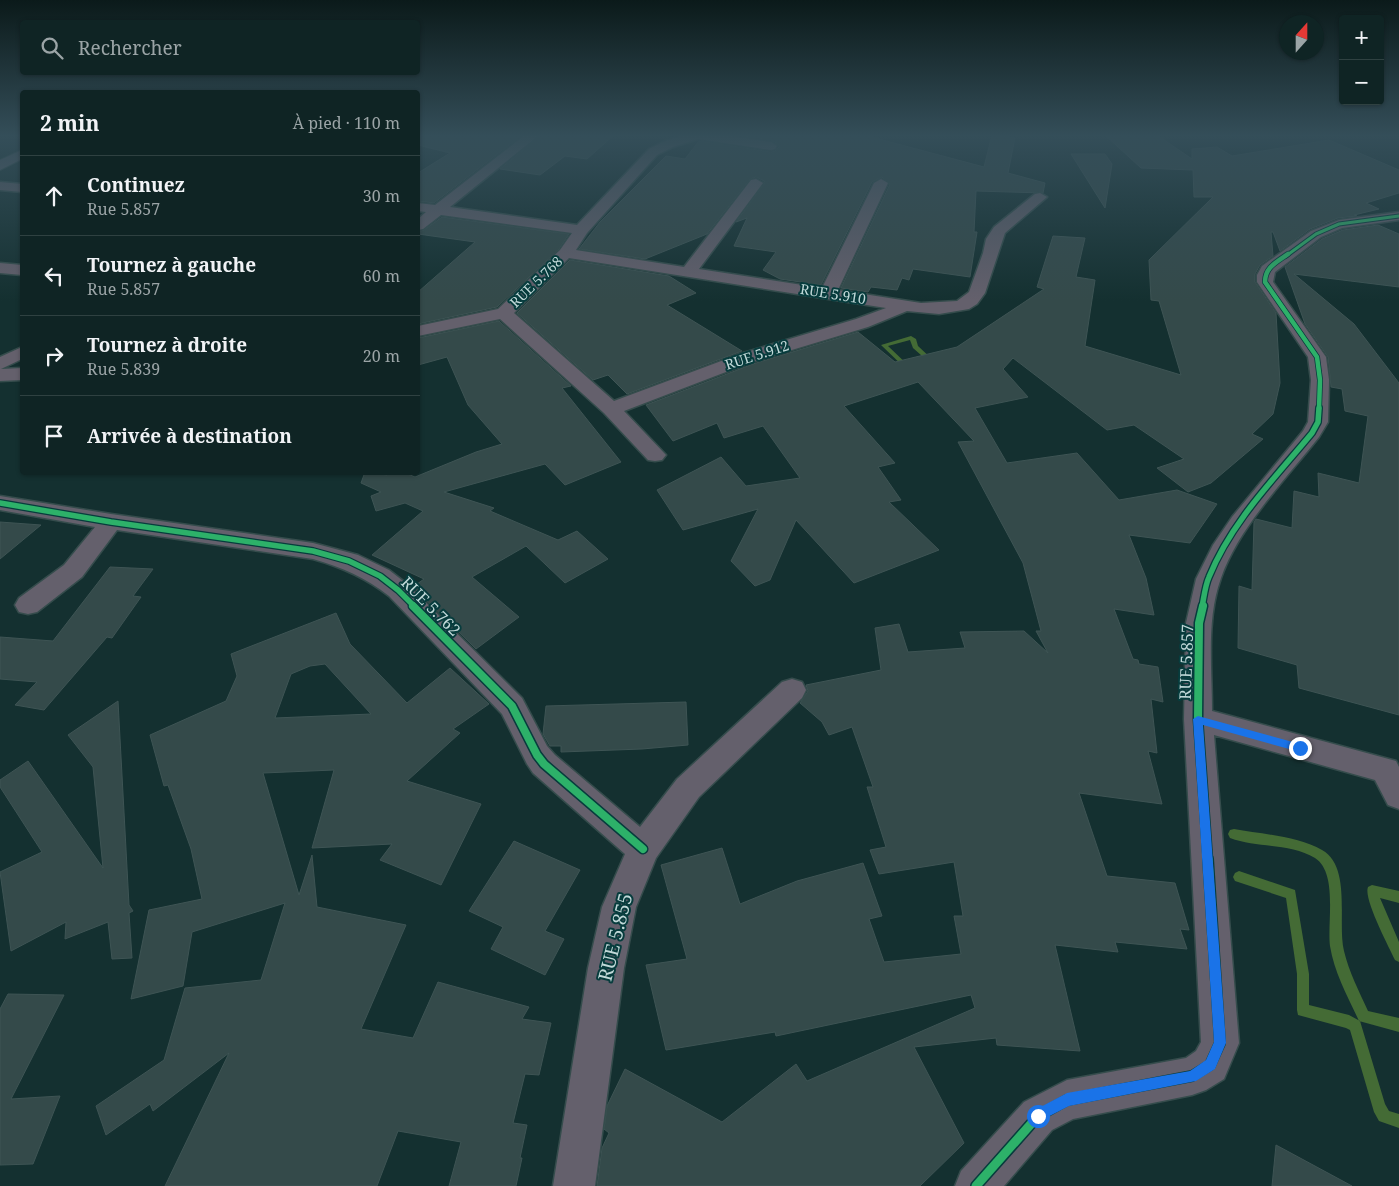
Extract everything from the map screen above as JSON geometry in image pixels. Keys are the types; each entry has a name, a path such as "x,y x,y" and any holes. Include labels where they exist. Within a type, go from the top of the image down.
{"street":[{"path":"420,224 463,190"},
{"name":"RUE 5.768","path":"618,190 581,230 566,253 504,312 611,409 655,455"},
{"path":"688,272 750,190"},
{"path":"828,293 877,190"},
{"name":"RUE 5.910","path":"566,253 905,306 942,310 959,308 972,300 978,292 996,234 1040,197"},
{"path":"420,206 581,230"},
{"name":"RUE 5.857","path":"976,1186 1038,1116 1067,1100 1192,1076 1210,1065 1220,1043 1198,719 1199,623 1208,579 1221,551 1240,522 1312,433 1318,422 1320,380 1317,356 1265,282 1265,275 1268,269 1316,234 1339,224 1399,216"},
{"path":"0,268 20,270"},
{"name":"RUE 5.912","path":"611,409 746,358 862,323 905,306"},
{"path":"420,331 504,312"},
{"path":"0,364 20,353"},
{"path":"0,374 20,374"},
{"name":"RUE 5.762","path":"0,503 110,522 313,551 349,560 380,576 398,590 512,706 537,755 544,764 643,849"},
{"path":"28,605 74,571 110,522"},
{"name":"RUE 5.855","path":"574,1186 606,968 619,907 643,849 688,788 792,690"},
{"path":"1198,719 1394,779"}],"building":[{"path":"420,190 450,190 434,203 420,201"},
{"path":"632,190 741,190 707,234 645,259 579,249 600,222"},
{"path":"759,190 868,190 821,285 780,279 763,270 776,252 734,246 747,218 736,222"},
{"path":"887,190 1044,190 1043,193 976,191 974,232 977,232 970,277 913,269 909,280 902,278 897,290 871,287 868,292 841,288"},
{"path":"1094,190 1108,190 1105,208"},
{"path":"1194,190 1399,190 1399,193 1366,203 1379,209 1354,215 1357,216 1338,218 1310,229 1280,251 1273,232 1271,232 1273,256 1260,265 1255,274 1255,282 1276,313 1280,383 1273,414 1252,434 1263,439 1211,483 1188,492 1157,468 1184,459 1134,425 1107,430 1013,358 1003,369 1028,397 975,408 1007,463 1077,453 1119,500 1177,490 1217,504 1190,543 1129,535 1146,578 1154,615 1114,609 1133,659 1138,660 1139,664 1158,667 1163,702 1151,699 1157,753 1148,751 1162,804 1079,793 1107,876 1175,883 1189,930 1180,929 1187,949 1115,942 1118,952 1055,945 1080,1051 997,1045 996,1038 914,1047 964,1143 920,1186 597,1186 602,1148 609,1133 604,1129 607,1106 625,1069 722,1122 796,1064 807,1081 975,1008 971,995 776,1036 775,1032 666,1050 646,965 687,959 661,865 722,848 740,904 797,881 863,863 882,916 869,919 884,962 961,954 954,916 963,916 954,862 879,874 870,850 886,847 867,787 873,787 852,727 829,735 822,722 800,703 808,691 806,685 881,670 875,628 899,624 908,652 965,648 960,632 1024,631 1048,653 1036,631 1041,631 1023,563 958,442 974,441 918,382 844,406 895,463 878,467 901,500 889,502 939,550 854,583 796,520 770,580 755,586 731,561 758,509 683,530 657,490 721,457 746,486 800,478 763,426 724,438 717,423 673,441 646,405 753,364 858,332 895,362 957,347 1044,289 1037,287 1053,236 1085,238 1076,277 1095,280 1085,346 1181,375 1159,301 1151,300 1149,260 1213,197 1194,197"},
{"path":"442,217 569,234 559,249 497,307 420,324 420,290 475,242 420,234 420,231"},
{"path":"1378,225 1399,234 1399,287 1294,274 1354,324 1399,383 1399,715 1299,688 1297,665 1238,648 1239,586 1252,590 1254,522 1256,519 1292,528 1294,491 1319,497 1318,473 1359,483 1368,416 1345,411 1342,389 1331,387 1328,357 1305,324 1285,267 1322,239 1343,230"},
{"path":"570,260 669,276 696,293 667,305 742,351 627,394 608,375 593,380 517,313"},
{"path":"499,321 571,386 562,388 621,462 565,485 545,464 444,492 494,508 490,511 558,540 577,531 608,559 565,583 526,546 472,577 519,617 476,649 413,587 424,579 372,555 423,511 405,503 376,511 371,496 381,492 361,483 364,475 410,475 415,477 476,452 502,444 468,405 447,357 420,364 420,338"},
{"path":"0,522 41,525 0,559"},
{"path":"110,567 153,569 133,596 141,597 112,638 107,637 44,710 15,705 37,682 0,679 0,637 53,641"},
{"path":"336,613 350,644 407,703 450,668 489,704 453,729 460,733 407,781 481,804 441,885 380,860 392,844 312,848 334,770 263,773 299,895 312,855 317,907 406,925 361,1029 413,1038 438,982 529,1007 522,1019 551,1023 539,1075 525,1074 513,1123 527,1125 516,1186 449,1186 461,1142 398,1131 377,1186 165,1186 229,1053 153,1111 150,1104 106,1135 96,1106 164,1060 185,988 261,980 285,903 192,932 183,986 131,999 149,910 202,899 191,849 168,785 164,786 150,735 226,701 237,676 231,654","holes":["325,664 371,714 275,718 291,674 310,666"]},
{"path":"118,701 129,905 133,911 129,913 132,958 112,959 108,922 65,939 66,922 11,951 0,872 42,852 0,787 0,780 28,761 103,868 93,767 68,735"},
{"path":"686,702 688,745 561,752 561,746 550,746 543,734 546,706"},
{"path":"514,841 580,870 545,931 564,939 545,975 491,949 503,927 469,911"},
{"path":"8,994 64,995 11,1099 60,1096 33,1164 0,1165 0,1009"},
{"path":"1276,1145 1352,1186 1272,1186"}],"waterway":[{"path":"908,368 884,345 911,338 914,340 915,347 932,362"},
{"path":"1234,834 1296,846 1318,854 1325,859 1334,878 1337,949 1352,991 1364,1016 1399,1025"},
{"path":"1239,877 1291,894 1303,974 1303,1010 1349,1022 1355,1026 1379,1107 1384,1116 1399,1121"},
{"path":"1399,897 1372,891 1375,903 1399,956"}],"cycle path":[{"path":"976,1186 1038,1116 1067,1100 1192,1076 1210,1065 1220,1043 1198,719 1199,623 1208,579 1221,551 1240,522 1312,433 1318,422 1320,380 1317,357 1265,282 1265,275 1268,269 1316,234 1339,224 1399,216"},
{"path":"0,503 111,522 313,551 349,561 380,576 398,590 512,706 537,755 544,764 643,849"}],"route":[{"path":"1038,1116 1067,1100 1192,1076 1210,1065 1220,1043 1198,719 1300,748"}]}
